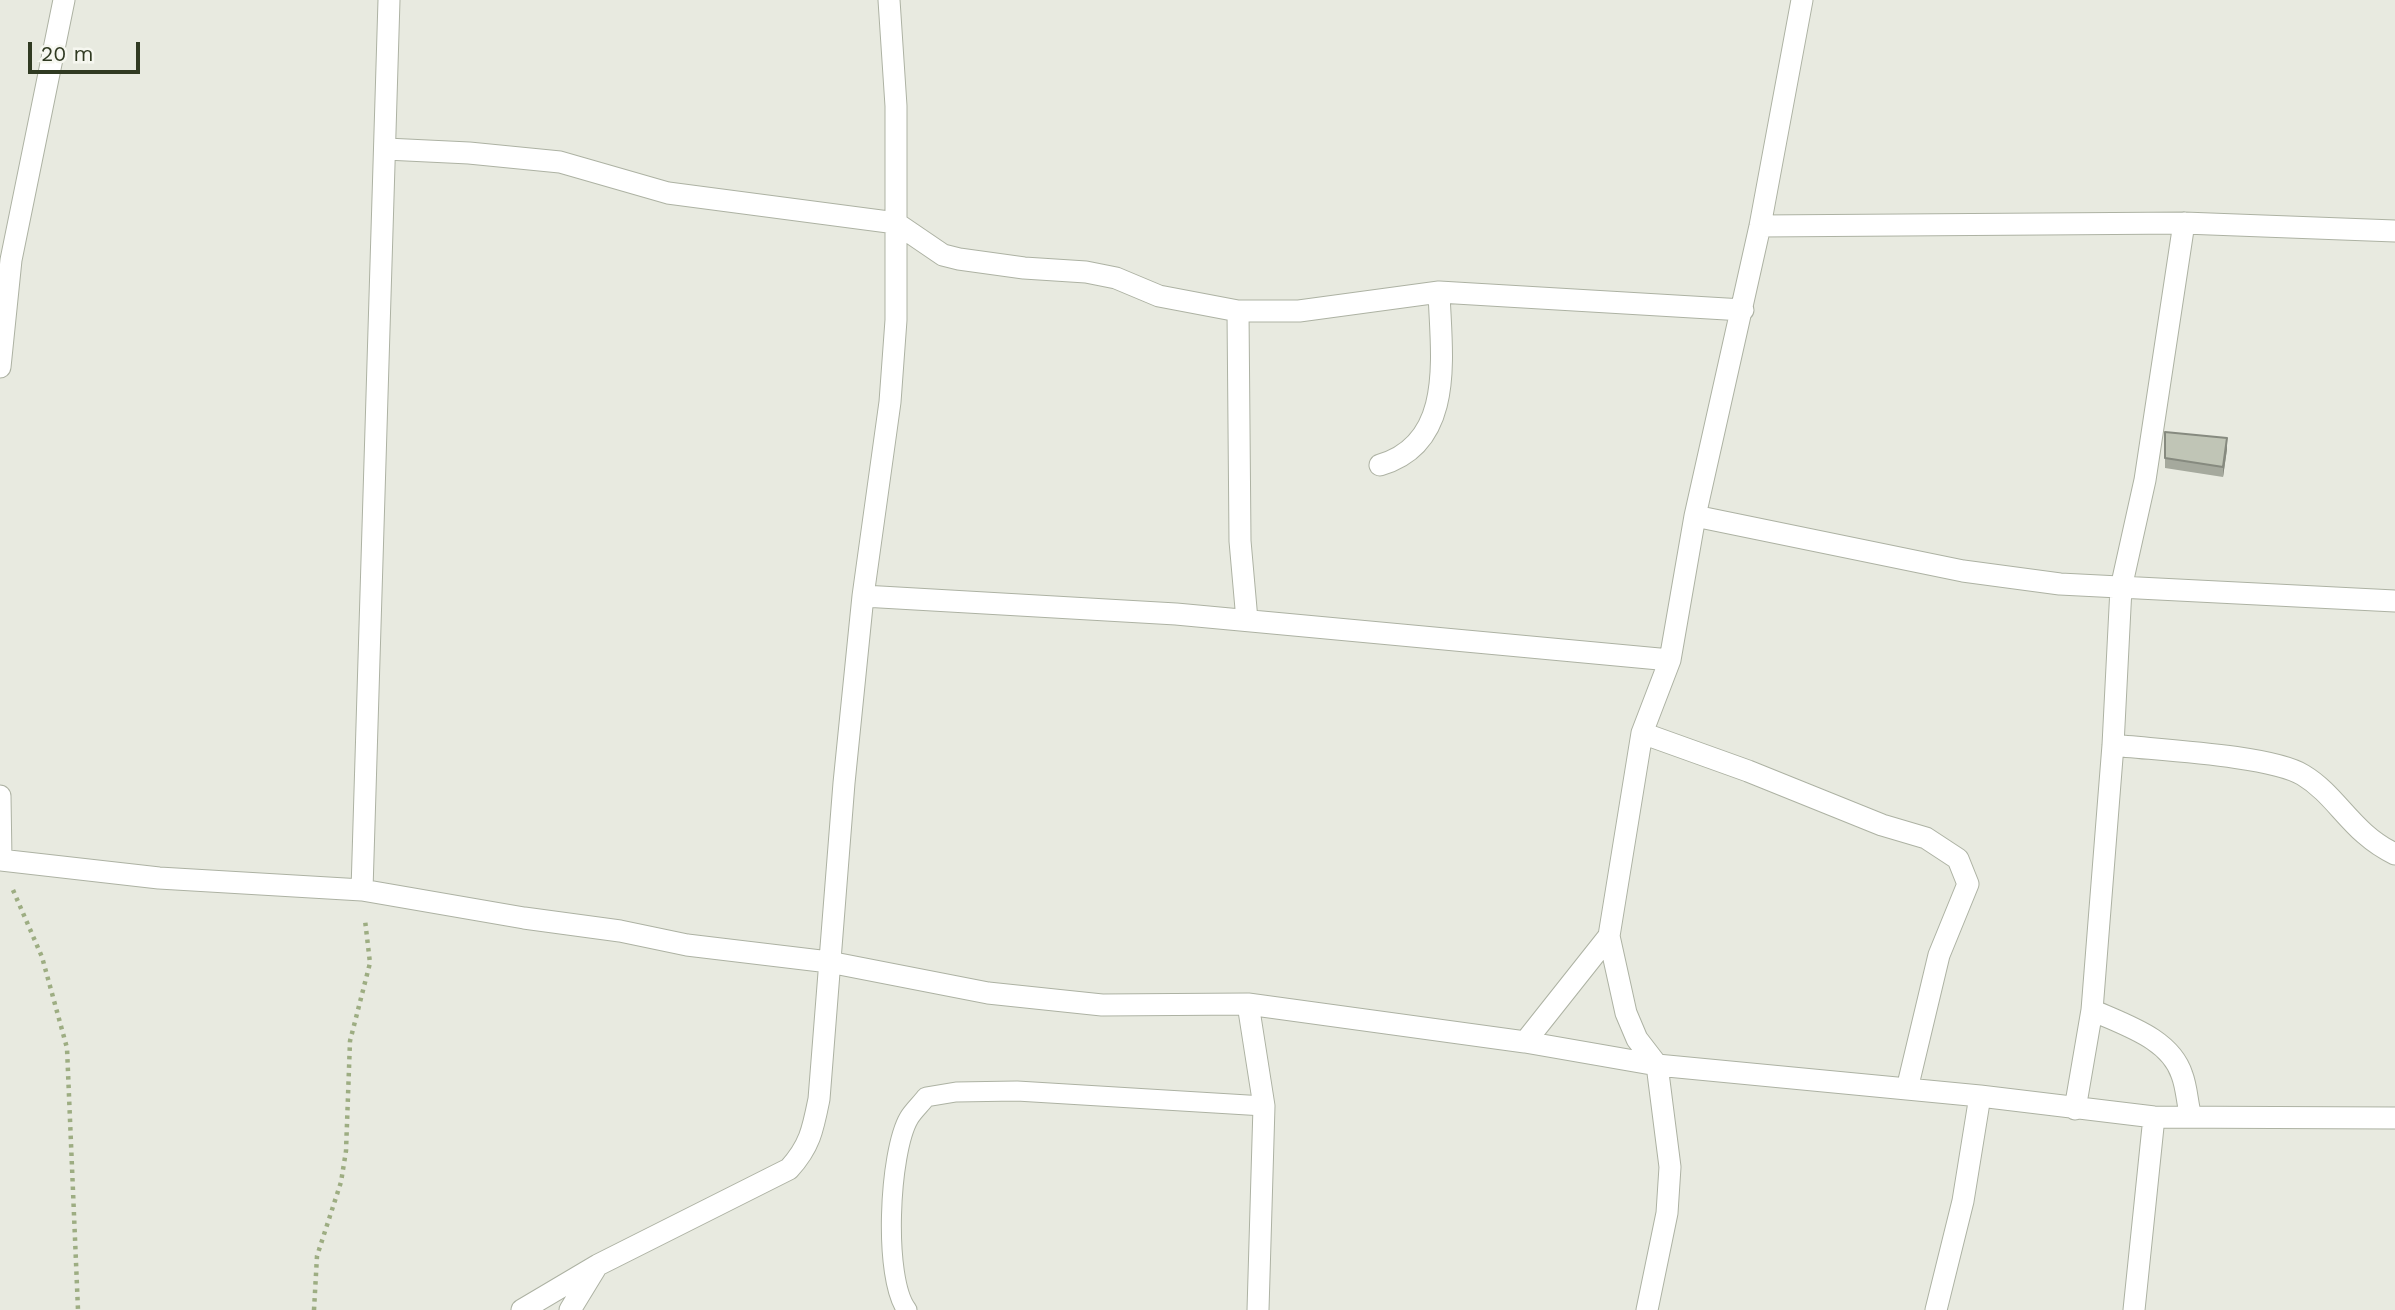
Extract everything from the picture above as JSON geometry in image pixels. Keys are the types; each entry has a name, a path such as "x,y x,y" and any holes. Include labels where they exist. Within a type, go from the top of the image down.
{"street":[{"path":"0,367 11,260 64,0"},
{"path":"362,890 389,0"},
{"path":"522,1310 598,1265 789,1169 805,1152 819,1099 863,596 890,401 897,320 897,106 889,0"},
{"path":"1647,1310 1667,1213 1670,1167 1657,1065 1637,1038 1626,1013 1609,936 1642,733 1670,660 1695,516 1743,310 1802,0"},
{"path":"386,149 469,153 560,162 680,195 896,223 943,255 1106,276 1160,296 1238,311 1299,311 1439,292 1743,310"},
{"path":"1760,226 2184,223 2395,230"},
{"path":"2076,1109 2092,1010 2113,745 2121,588 2146,480 2184,223"},
{"path":"1380,465 1396,460 1411,448 1433,421 1441,372 1439,292"},
{"path":"1238,311 1240,541 1247,620"},
{"path":"1695,516 1964,571 2060,584 2395,601"},
{"path":"863,596 1247,620 1670,660"},
{"path":"1642,733 1748,771 1882,825 1926,838 1958,859 1968,884 1939,955 1907,1089"},
{"path":"2113,745 2248,761 2293,771 2321,790 2359,831 2395,854"},
{"path":"0,796 0,860 159,878 362,890 524,918 620,931 687,945 829,962 988,993 1102,1005 1248,1004 1525,1042 1657,1065 1980,1096 2154,1117 2395,1118"},
{"path":"1525,1042 1609,936"},
{"path":"1248,1004 1264,1106 1258,1310"},
{"path":"2092,1010 2142,1034 2175,1059 2182,1073 2191,1117"},
{"path":"1936,1310 1963,1201 1980,1096"},
{"path":"2134,1310 2154,1117"},
{"path":"569,1310 598,1265"}],"lane":[{"path":"907,1310 895,1288 891,1248 894,1179 908,1119 926,1097 956,1092 1017,1091 1264,1106"},
{"path":"888,1310 895,1288"}],"path":[{"path":"0,860 42,957 67,1048 78,1310"},
{"path":"314,1310 317,1256 341,1182 346,1151 350,1041 370,963 362,890"}],"building":[{"path":"2165,432 2227,438 2223,467 2165,458"}]}
